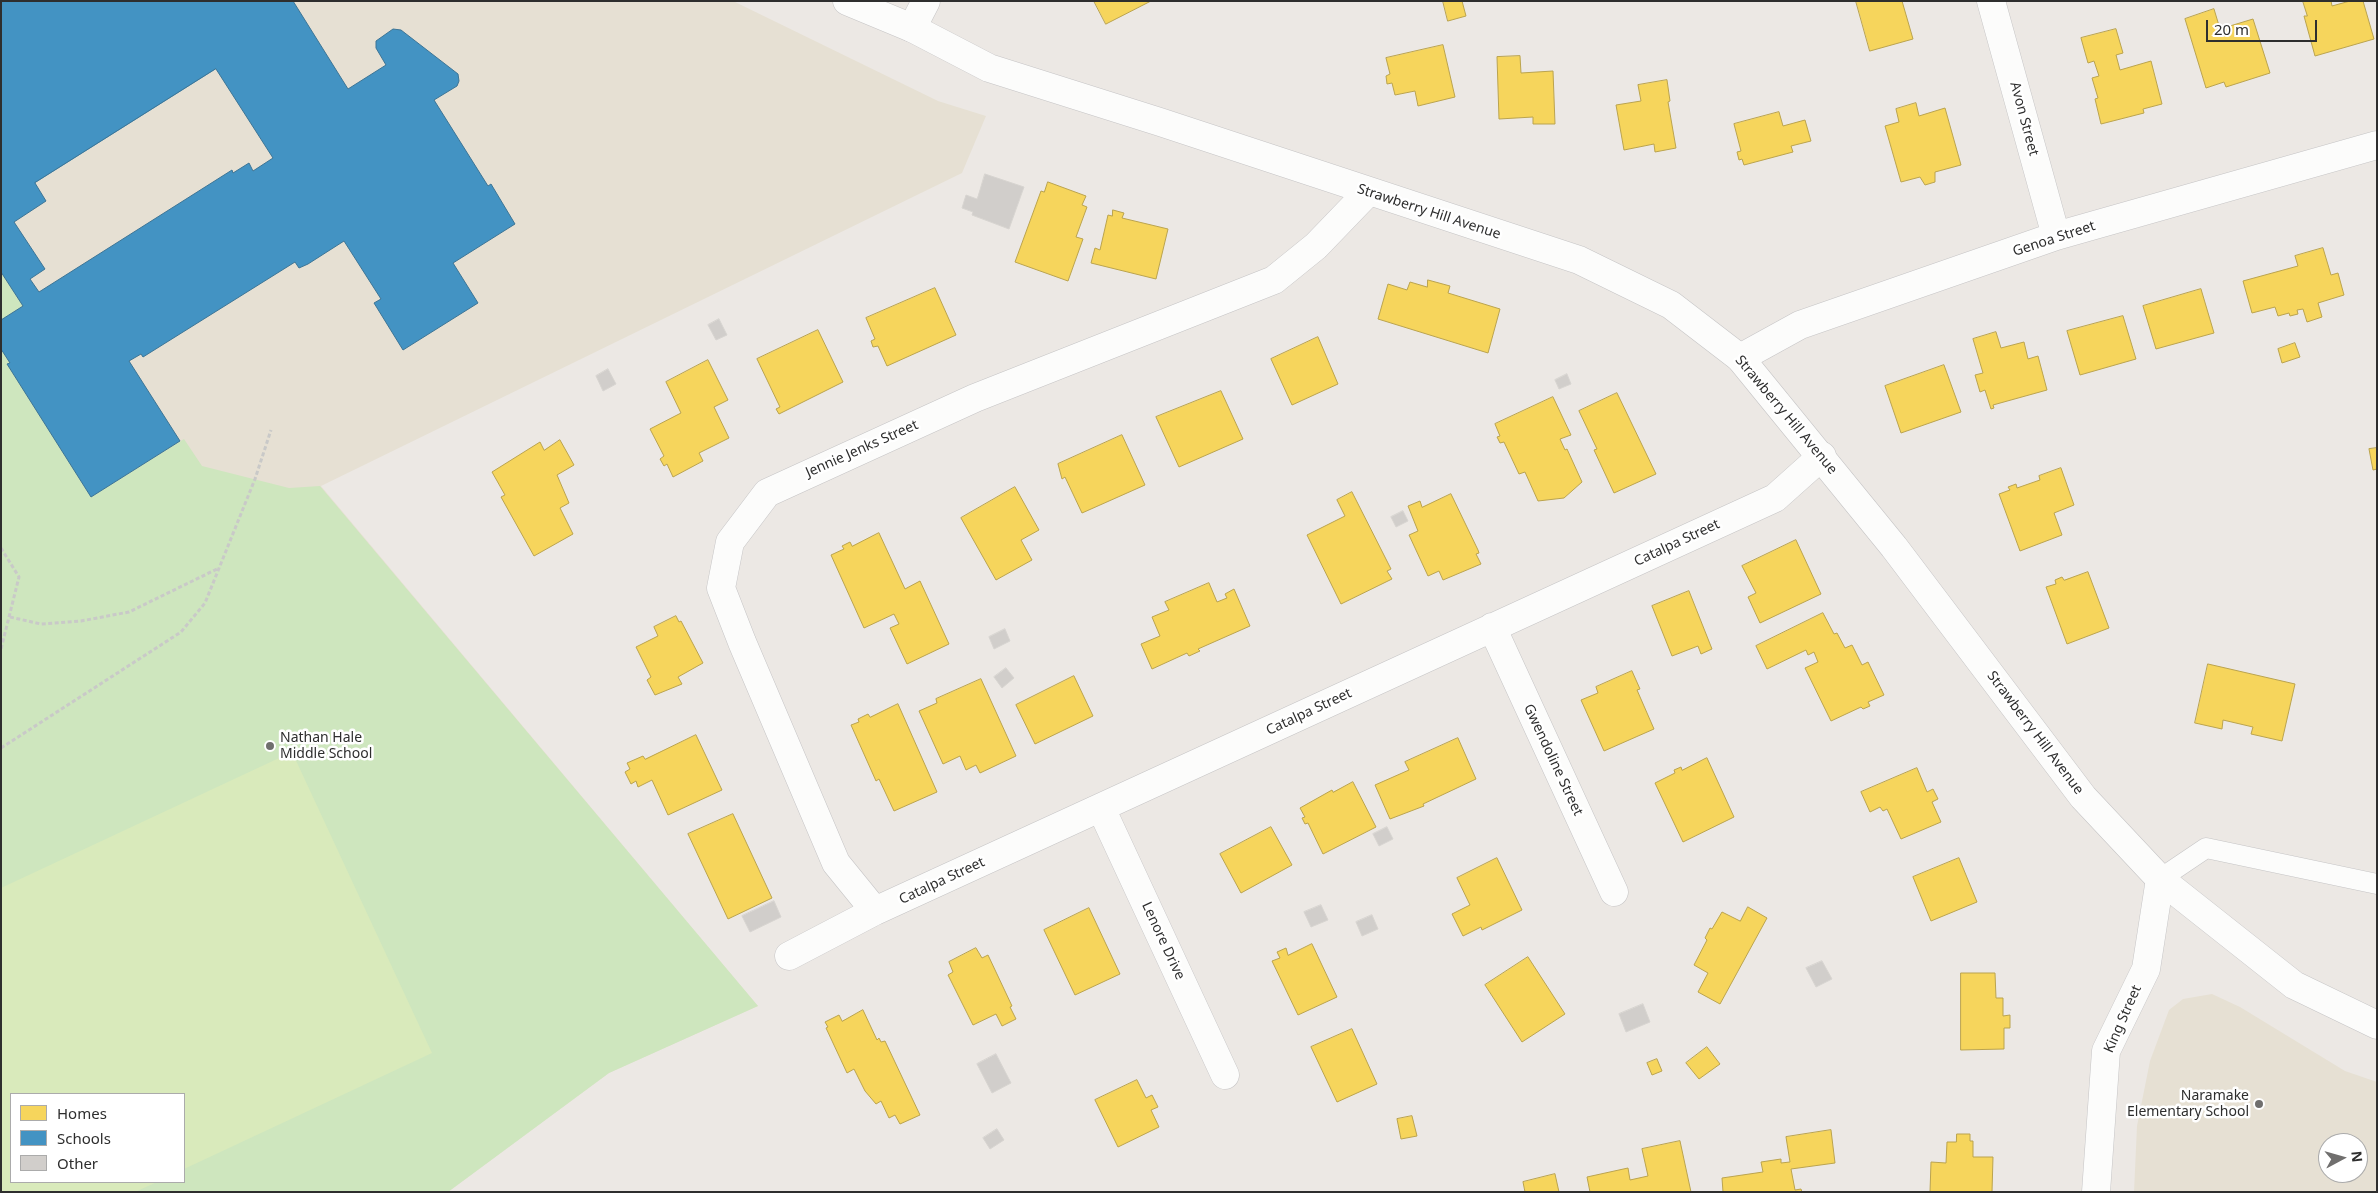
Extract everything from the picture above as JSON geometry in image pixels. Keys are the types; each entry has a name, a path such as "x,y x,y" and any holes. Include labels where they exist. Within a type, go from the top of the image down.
{"street":[{"name":"Strawberry Hill Avenue","path":"847,1 912,28 989,68 1160,122 1579,260 1671,305 1740,358 1822,456 1894,547 2083,797 2160,879 2294,984 2377,1025"},
{"path":"912,28 926,1"},
{"name":"Avon Street","path":"1991,1 2056,236"},
{"name":"Genoa Street","path":"1740,358 1800,325 2056,236 2377,145"},
{"name":"Jennie Jenks Street","path":"875,912 836,863 742,642 721,588 730,542 767,493 975,398 1274,280 1316,246 1368,192"},
{"name":"Catalpa Street","path":"789,956 875,912 1775,498 1822,456"},
{"name":"Gwendoline Street","path":"1492,627 1614,892"},
{"name":"Lenore Drive","path":"1101,808 1225,1075"},
{"name":"King Street","path":"2096,1192 2106,1051 2146,969 2160,879"}],"lane":[{"path":"2160,879 2206,848 2377,884"}],"path":[{"path":"1,748 181,632 205,603 255,478 271,430"},
{"path":"1,548 19,577 1,649"},
{"path":"10,618 41,624 81,621 129,612 217,569"}],"shaded area":[{"name":"Nathan Hale Middle School","path":"1,1 733,1 938,101 986,116 962,173 321,486 758,1006 609,1073 448,1192 1,1192"},
{"name":"Naramake Elementary School","path":"2212,994 2240,1007 2345,1071 2377,1082 2377,1192 2134,1192 2137,1126 2150,1061 2169,1010 2183,999"}],"green space":[{"path":"1,272 23,306 1,320"},
{"path":"1,349 10,363 8,364 91,497 184,439 202,466 289,488 320,486 758,1006 609,1073 448,1192 1,1192"},
{"path":"292,752 432,1053 185,1169 185,1093 10,1093 10,1183 155,1183 135,1192 1,1192 1,888"}],"building: Homes":[{"path":"1094,1 1151,1 1106,24"},
{"path":"1443,1 1462,1 1466,16 1448,21"},
{"path":"1856,1 1902,1 1913,39 1870,51"},
{"path":"2303,1 2331,1 2332,6 2350,1 2363,1 2374,39 2315,56 2304,16 2307,16"},
{"path":"2214,9 2220,29 2253,19 2270,73 2226,87 2224,82 2206,88 2185,19"},
{"path":"2116,29 2123,53 2116,55 2120,70 2151,61 2162,104 2143,109 2144,113 2101,124 2095,99 2098,98 2092,78 2099,76 2094,61 2088,63 2081,38"},
{"path":"1443,45 1455,97 1418,106 1415,91 1395,95 1392,83 1387,84 1386,76 1390,74 1386,58"},
{"path":"1520,56 1521,73 1553,71 1555,124 1533,124 1533,117 1499,119 1497,57"},
{"path":"1667,80 1670,101 1668,102 1676,148 1655,152 1654,144 1624,150 1616,105 1641,101 1638,85"},
{"path":"1916,103 1919,116 1945,108 1961,165 1935,172 1935,182 1925,185 1920,177 1901,182 1885,126 1899,122 1896,109"},
{"path":"1779,112 1783,126 1805,120 1811,141 1791,146 1793,152 1744,165 1742,159 1739,160 1737,152 1741,151 1734,124"},
{"path":"1048,182 1086,196 1082,205 1087,207 1076,237 1083,239 1068,281 1015,262 1041,191 1044,192"},
{"path":"1113,210 1124,213 1122,218 1168,229 1156,279 1091,263 1095,248 1100,250 1108,215 1112,216"},
{"path":"2323,248 2331,275 2338,273 2344,295 2318,303 2322,317 2307,322 2303,309 2297,310 2298,314 2290,316 2289,313 2278,316 2275,307 2252,313 2243,281 2298,266 2295,256"},
{"path":"1428,280 1450,286 1448,293 1500,309 1488,353 1378,319 1388,284 1407,290 1410,282 1427,287"},
{"path":"935,288 956,335 887,366 878,346 873,347 871,341 875,339 866,318"},
{"path":"2201,289 2214,333 2156,349 2143,306"},
{"path":"2123,316 2136,359 2080,375 2067,331"},
{"path":"818,330 843,382 779,414 776,409 780,407 757,359"},
{"path":"1996,332 2001,348 2024,342 2028,359 2038,356 2047,390 1993,405 1994,408 1991,409 1985,390 1980,392 1975,375 1983,373 1973,339"},
{"path":"1318,337 1338,384 1292,405 1271,359"},
{"path":"2295,343 2300,357 2282,363 2278,349"},
{"path":"708,360 728,400 714,407 729,438 699,453 703,461 673,477 667,464 664,466 660,459 664,456 650,429 681,413 666,382"},
{"path":"1944,365 1961,412 1901,433 1885,386"},
{"path":"1221,391 1243,439 1179,467 1156,417"},
{"path":"1617,393 1656,474 1614,493 1594,450 1597,449 1579,411"},
{"path":"1553,397 1571,435 1560,439 1565,450 1567,449 1582,482 1564,498 1538,501 1525,472 1519,474 1504,442 1500,443 1497,437 1500,436 1495,424"},
{"path":"1122,435 1145,485 1082,513 1065,477 1062,479 1058,464"},
{"path":"560,440 574,465 557,475 569,503 560,508 573,534 534,556 501,497 505,495 492,472 540,442 544,450"},
{"path":"2377,448 2377,469 2373,470 2369,449"},
{"path":"2061,468 2074,505 2054,513 2062,535 2020,551 1999,494 2010,490 2008,487 2016,484 2017,488 2040,480 2039,476"},
{"path":"1015,487 1039,530 1021,540 1032,560 996,580 961,518"},
{"path":"1352,492 1391,569 1387,571 1392,579 1341,604 1307,535 1345,516 1337,500"},
{"path":"1451,494 1478,550 1479,553 1476,554 1481,564 1443,580 1439,571 1428,576 1409,535 1418,531 1408,506 1420,501 1422,507"},
{"path":"879,533 905,589 920,581 949,644 907,664 890,628 899,624 894,614 864,628 831,555 844,549 842,546 850,542 852,546"},
{"path":"1796,540 1821,594 1760,623 1748,597 1756,593 1742,566"},
{"path":"2088,572 2109,628 2067,644 2046,587 2056,584 2055,580 2062,577 2064,580"},
{"path":"1209,583 1217,602 1227,598 1225,594 1234,589 1250,626 1198,649 1200,651 1189,656 1187,653 1152,669 1141,644 1160,636 1152,617 1169,610 1165,602"},
{"path":"1689,591 1712,649 1701,654 1698,646 1672,656 1652,606"},
{"path":"1823,613 1834,634 1837,633 1845,648 1852,645 1862,665 1868,662 1884,695 1868,702 1870,706 1863,709 1861,707 1831,721 1805,668 1818,662 1814,652 1808,655 1806,650 1767,669 1756,646"},
{"path":"676,616 679,622 681,621 703,663 678,677 682,684 655,695 647,680 651,677 636,647 658,636 654,627"},
{"path":"2208,664 2295,684 2282,741 2251,734 2253,727 2223,720 2222,729 2195,723"},
{"path":"1632,671 1640,689 1637,690 1654,729 1604,751 1581,700 1598,693 1596,687"},
{"path":"1074,676 1093,716 1035,744 1016,705"},
{"path":"981,679 1016,756 980,773 976,765 966,770 960,756 943,764 919,711 937,703 936,699"},
{"path":"898,704 937,792 894,811 879,779 876,781 851,725 859,722 858,719 868,714 870,717"},
{"path":"696,735 722,790 668,815 652,780 638,787 636,781 631,784 625,772 630,769 627,763 643,756 645,759"},
{"path":"1458,738 1476,779 1423,804 1424,806 1390,819 1375,785 1409,770 1405,762"},
{"path":"1707,758 1734,817 1683,842 1655,783 1675,773 1674,770 1681,767 1682,770"},
{"path":"1917,768 1927,792 1933,789 1938,799 1932,802 1941,822 1901,839 1887,809 1883,811 1880,807 1870,812 1861,792"},
{"path":"1353,782 1376,827 1323,854 1308,823 1305,824 1302,818 1305,817 1300,808 1332,790 1333,792"},
{"path":"733,814 772,898 728,919 688,834"},
{"path":"1271,827 1292,865 1241,893 1220,854"},
{"path":"1497,858 1522,910 1482,930 1481,927 1463,936 1452,914 1470,905 1457,878"},
{"path":"1959,858 1977,902 1931,921 1913,877"},
{"path":"1748,907 1767,918 1720,1004 1698,992 1708,973 1694,965 1707,940 1705,938 1710,928 1712,929 1722,912 1740,921"},
{"path":"1089,908 1120,974 1075,995 1044,930"},
{"path":"1312,944 1337,997 1298,1015 1272,961 1280,958 1277,952 1286,948 1288,955"},
{"path":"976,948 982,958 988,955 1012,1006 1010,1007 1016,1019 1002,1026 996,1014 973,1025 948,975 953,972 949,962"},
{"path":"1528,957 1565,1014 1522,1042 1485,985"},
{"path":"1961,973 1995,973 1996,998 2003,998 2003,1016 2010,1015 2010,1028 2004,1028 2004,1049 1961,1050"},
{"path":"863,1010 877,1040 879,1038 881,1042 885,1041 920,1115 900,1124 895,1115 889,1118 881,1101 876,1104 865,1091 854,1069 847,1073 826,1028 828,1027 825,1022 839,1015 842,1021"},
{"path":"1352,1029 1377,1084 1337,1102 1311,1047"},
{"path":"1707,1047 1720,1064 1699,1079 1686,1063"},
{"path":"1657,1059 1662,1071 1652,1075 1647,1063"},
{"path":"1137,1080 1146,1098 1152,1095 1158,1107 1151,1110 1159,1127 1118,1147 1095,1100"},
{"path":"1412,1116 1417,1136 1401,1139 1397,1119"},
{"path":"1831,1130 1835,1163 1791,1169 1795,1190 1801,1189 1802,1192 1723,1192 1722,1178 1763,1172 1761,1162 1781,1159 1781,1163 1790,1162 1786,1137"},
{"path":"1957,1134 1970,1134 1970,1141 1973,1141 1973,1157 1993,1157 1992,1192 1930,1192 1931,1162 1946,1163 1947,1142 1956,1142"},
{"path":"1680,1141 1691,1192 1590,1192 1587,1177 1628,1168 1630,1180 1648,1176 1642,1149"},
{"path":"1555,1174 1559,1192 1525,1192 1523,1182"}],"building: Schools":[{"path":"1,1 293,1 348,89 386,65 376,48 376,41 393,29 401,30 458,74 459,81 457,86 434,100 488,186 491,184 515,224 453,263 478,303 403,350 374,303 381,299 344,241 299,268 295,262 143,357 141,354 129,361 180,441 91,497 7,364 10,363 1,349 1,320 23,306 1,272","holes":["216,69 273,158 253,171 249,163 233,173 232,170 39,292 30,279 45,269 14,222 46,201 35,183"]}],"building: Other":[{"path":"985,174 1024,187 1009,229 972,215 973,212 962,208 966,195 977,199"},
{"path":"719,319 727,335 716,340 708,325"},
{"path":"608,369 616,384 603,391 596,376"},
{"path":"1567,374 1571,384 1559,389 1555,380"},
{"path":"1403,511 1408,521 1396,527 1391,517"},
{"path":"1005,629 1010,641 994,649 989,637"},
{"path":"1006,668 1014,678 1002,688 994,677"},
{"path":"1387,827 1393,839 1379,846 1373,834"},
{"path":"774,901 781,917 750,932 742,916"},
{"path":"1321,905 1328,920 1311,927 1304,912"},
{"path":"1372,915 1378,929 1362,936 1356,922"},
{"path":"1822,961 1832,979 1816,987 1806,968"},
{"path":"1643,1004 1650,1022 1626,1032 1619,1014"},
{"path":"996,1054 1011,1083 992,1093 977,1064"},
{"path":"997,1129 1004,1140 990,1149 983,1138"}],"place":[{"name":"Nathan Hale Middle School","path":"270,746"},
{"name":"Naramake Elementary School","path":"2259,1104"}]}
